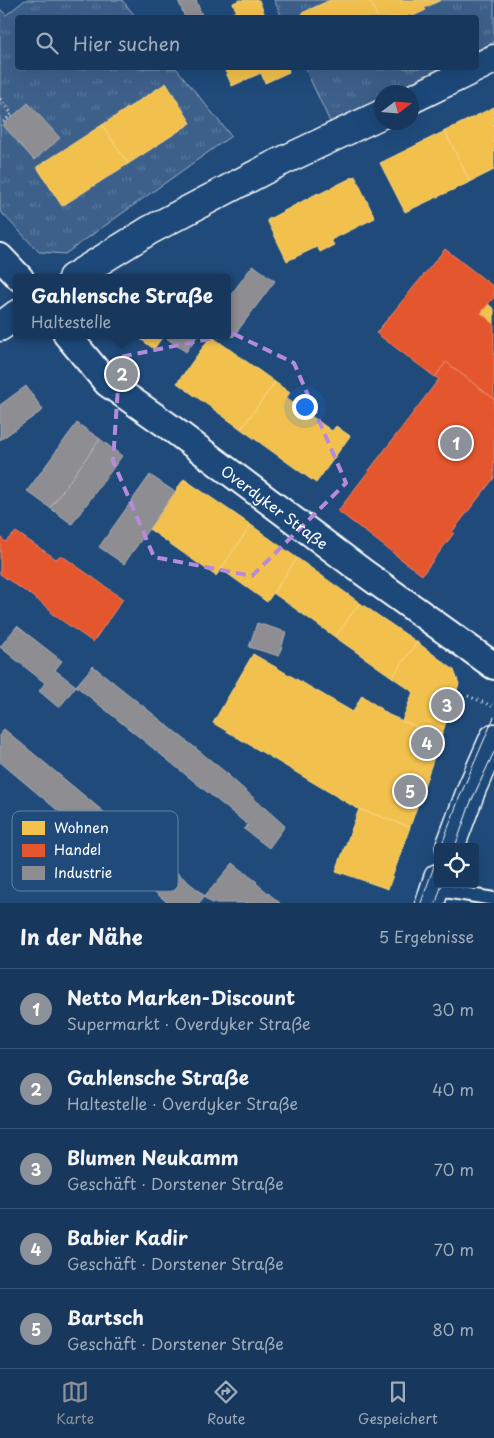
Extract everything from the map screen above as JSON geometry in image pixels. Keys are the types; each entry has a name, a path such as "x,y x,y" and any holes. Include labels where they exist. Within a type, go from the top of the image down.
{"street":[{"path":"479,66 494,59"},
{"path":"419,96 471,70"},
{"path":"78,274 150,230 274,165 374,118"},
{"path":"0,257 16,274"},
{"path":"0,327 13,317"},
{"name":"Overdyker Straße","path":"71,339 107,383 167,425 363,572 494,666"},
{"path":"451,843 472,788 494,738"}],"lane":[{"path":"434,890 494,899"}],"path":[{"path":"0,99 12,114 0,125"},
{"path":"468,696 494,707"}],"highlighted area":[{"path":"234,334 294,363 346,483 252,576 154,557 113,461 120,357"}],"green space":[{"path":"25,0 122,0 134,15 15,15 15,70 178,70 231,136 65,254 39,252 0,211 0,9 6,15"},
{"path":"274,0 494,0 494,42 479,50 479,15 281,15"},
{"path":"306,70 440,70 408,85 374,85 374,102 331,124"}],"building: Wohnen":[{"path":"240,0 259,0 265,15 227,15 236,11 233,3"},
{"path":"330,0 370,0 377,15 303,15 302,13"},
{"path":"370,0 441,0 424,8 426,10 415,15 377,15"},
{"path":"225,70 288,70 289,72 265,83 261,73 232,86"},
{"path":"166,83 191,123 128,164 102,125"},
{"path":"494,107 494,170 470,182 445,131"},
{"path":"102,125 128,164 62,206 37,167"},
{"path":"445,131 470,182 405,212 380,163"},
{"path":"355,176 375,218 331,240 334,245 320,252 317,247 287,261 267,220"},
{"path":"488,304 494,309 494,324 481,313"},
{"path":"140,339 161,339 154,349"},
{"path":"209,339 215,339 275,382 241,429 177,383"},
{"path":"275,382 290,393 286,398 332,431 336,426 350,436 316,483 241,429"},
{"path":"184,479 251,525 216,576 149,529"},
{"path":"251,525 297,558 267,602 221,569"},
{"path":"297,558 360,603 335,637 273,593"},
{"path":"360,603 417,642 392,677 335,637"},
{"path":"417,642 454,670 459,684 441,737 402,721 413,692 392,677"},
{"path":"253,654 353,712 362,695 389,715 441,737 410,827 356,808 213,723"},
{"path":"359,809 410,827 388,889 336,871"}],"building: Handel":[{"path":"445,249 494,287 494,297 481,313 494,324 494,399 446,362 435,377 376,333"},
{"path":"446,362 494,399 494,478 452,532 454,533 422,575 338,511 439,379 435,377"},
{"path":"16,532 56,559 61,555 123,599 93,642 0,574 0,536 5,542"}],"building: Industrie":[{"path":"178,0 196,0 202,15 184,15"},
{"path":"28,103 60,138 34,160 3,125"},
{"path":"253,265 275,281 233,337 231,335 231,295"},
{"path":"168,339 195,339 186,352"},
{"path":"26,386 43,410 0,440 0,405"},
{"path":"77,423 100,439 50,508 27,491"},
{"path":"100,439 122,456 72,524 50,508"},
{"path":"150,475 175,492 124,564 99,547"},
{"path":"257,623 286,632 279,656 249,647"},
{"path":"17,626 62,661 55,670 76,686 59,708 39,691 45,683 0,647"},
{"path":"93,666 229,775 285,826 269,848 244,829 248,825 76,686"},
{"path":"4,729 103,811 58,811 0,762 0,734"},
{"path":"233,863 280,903 211,903 204,897"},
{"path":"178,874 205,896 199,903 168,903 154,891 178,891"}],"tram line":[{"path":"442,843 460,796 494,717"},
{"path":"456,843 470,804 494,752"},
{"path":"421,903 434,866"},
{"path":"436,903 441,888"}],"place":[{"name":"Gahlensche Straße","path":"122,374"},
{"name":"Netto Marken-Discount","path":"456,443"},
{"name":"Blumen Neukamm","path":"447,705"},
{"name":"Babier Kadir","path":"427,743"},
{"name":"Bartsch","path":"410,791"}]}
